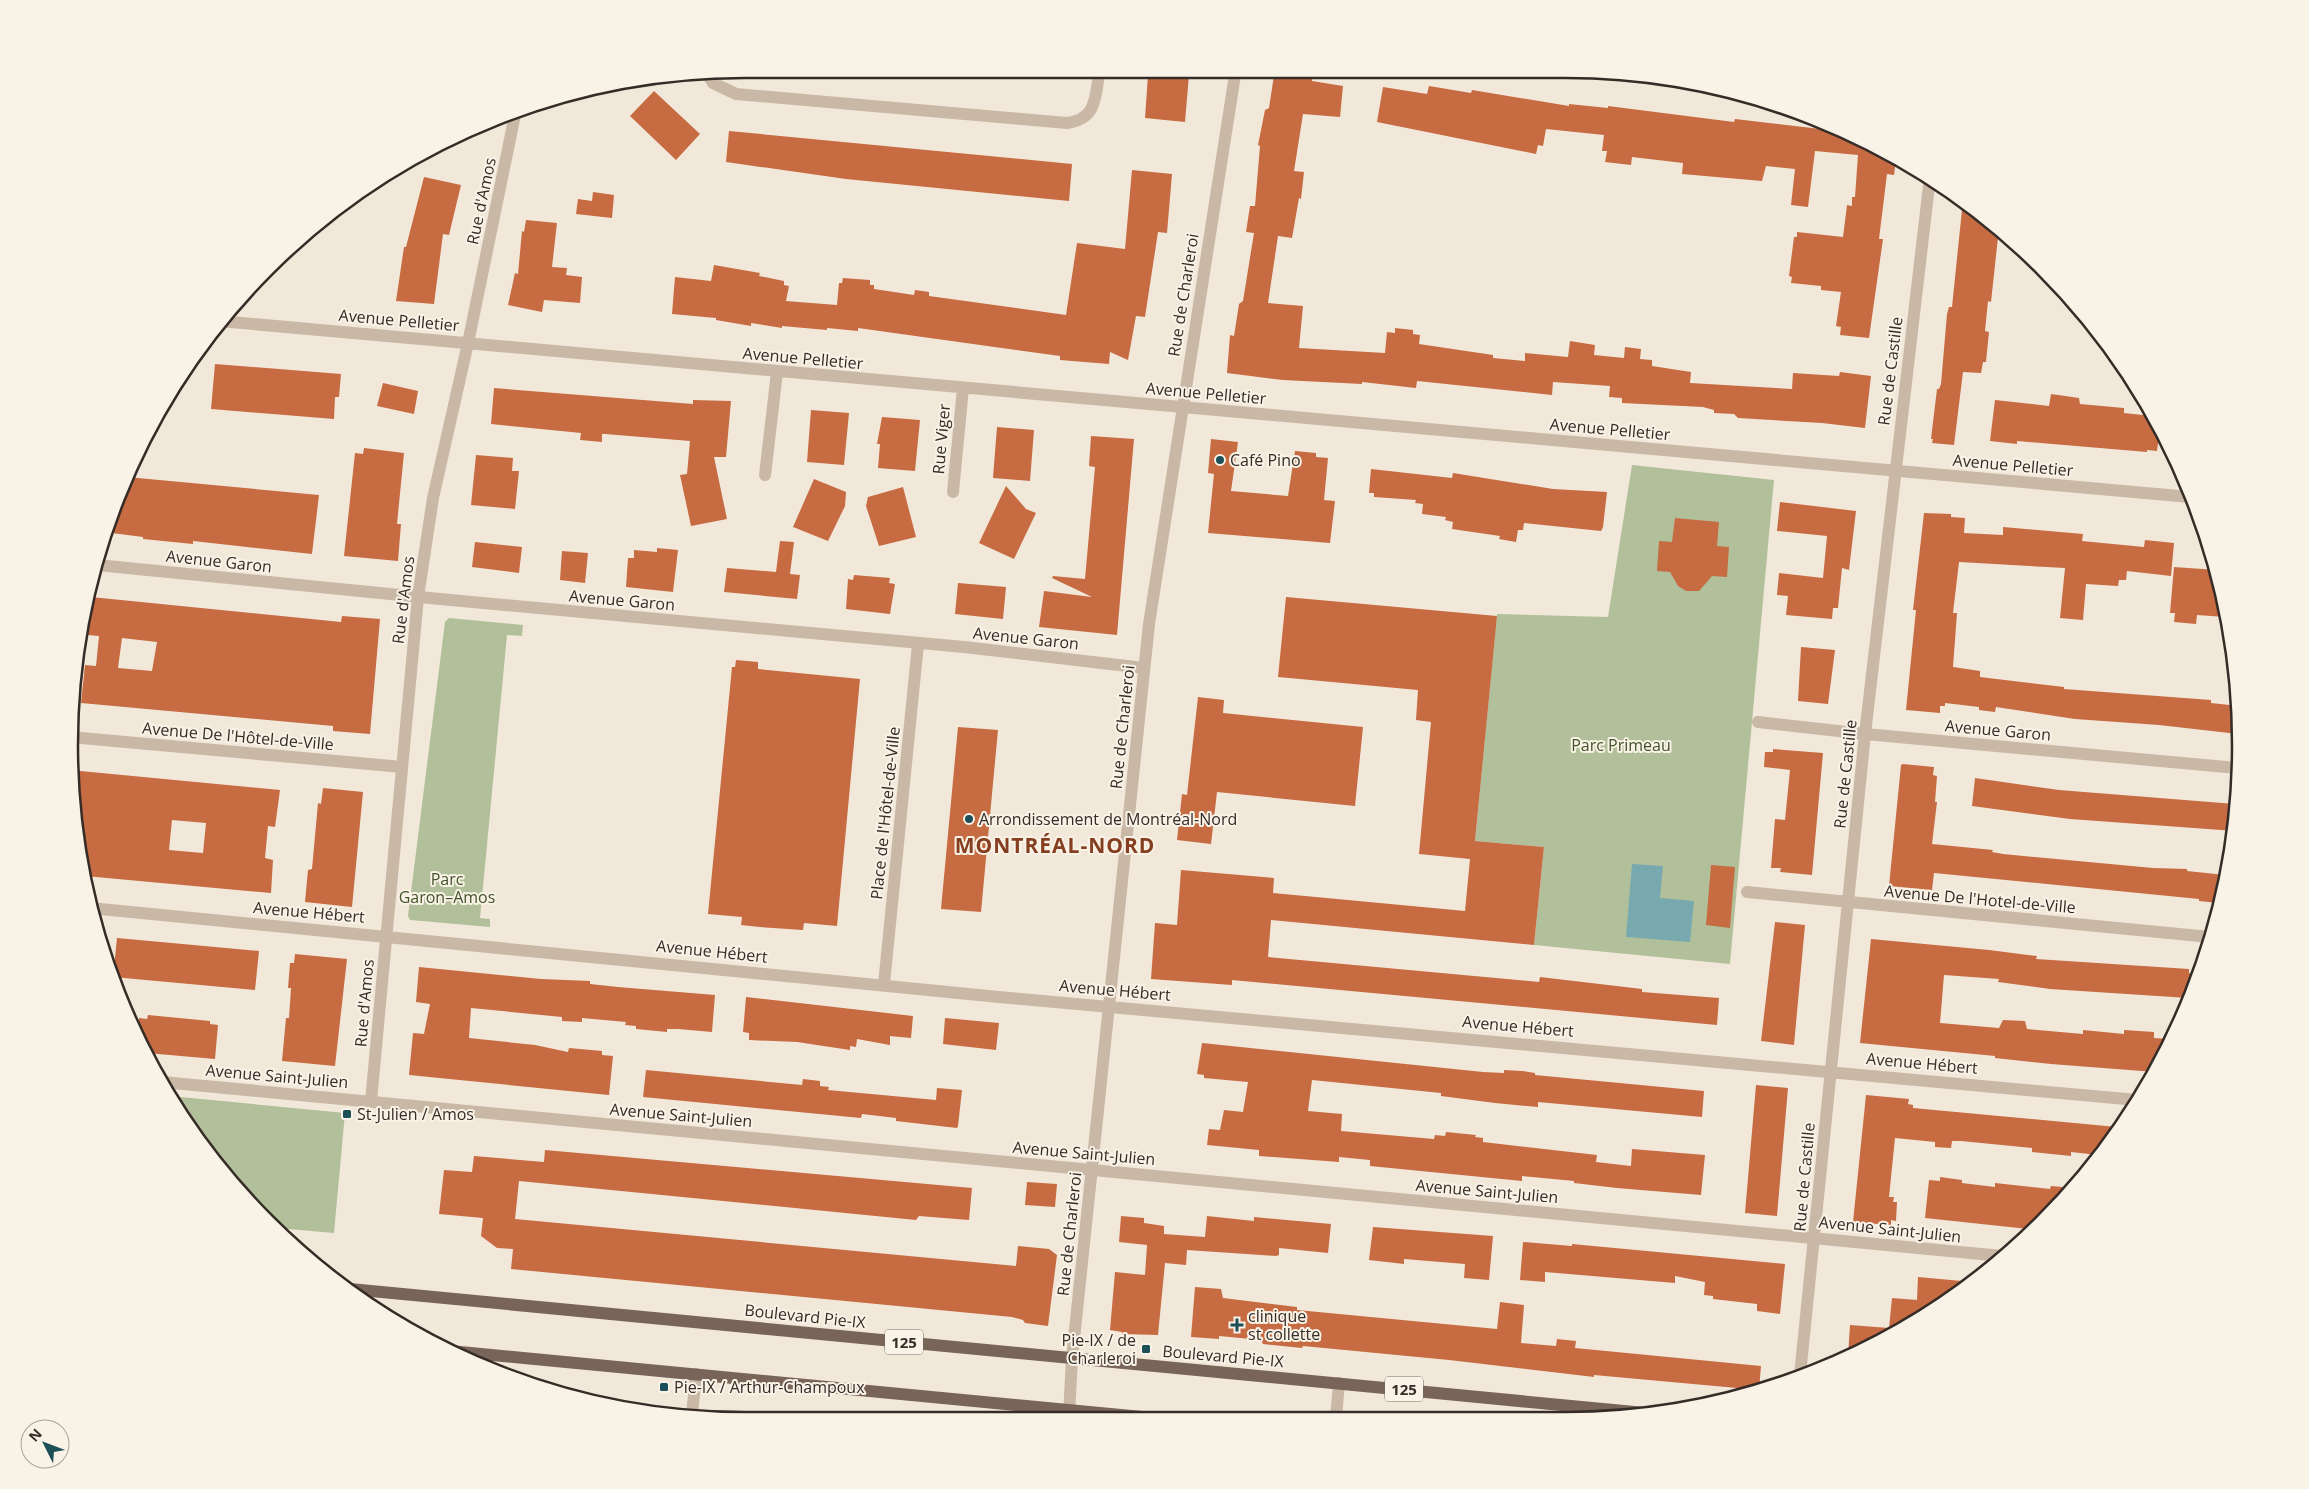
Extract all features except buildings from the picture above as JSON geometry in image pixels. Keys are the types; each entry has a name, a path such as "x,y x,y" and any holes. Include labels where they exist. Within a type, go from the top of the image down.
{"main road":[{"name":"Boulevard Pie-IX","path":"361,1290 1611,1410"},
{"path":"471,1353 1060,1412"}],"street":[{"path":"710,79 713,83 736,94 1067,123 1077,122 1086,116 1093,107 1098,78"},
{"name":"Rue de Charleroi","path":"1070,1412 1072,1358 1144,668 1182,407 1235,78"},
{"name":"Rue d'Amos","path":"370,1101 418,597 433,498 468,343 514,119"},
{"name":"Rue de Castille","path":"1801,1368 1865,734 1929,186"},
{"name":"Avenue Pelletier","path":"229,322 2184,496"},
{"path":"765,475 777,372"},
{"name":"Rue Viger","path":"953,492 962,388"},
{"name":"Avenue Garon","path":"102,565 418,597 964,647 1144,668"},
{"name":"Place de l'Hôtel-de-Ville","path":"884,984 918,644"},
{"name":"Avenue Garon","path":"1758,722 1865,734 2231,767"},
{"name":"Avenue De l'Hôtel-de-Ville","path":"78,738 402,767"},
{"name":"Avenue De l'Hotel-de-Ville","path":"1747,892 1848,904 2203,936"},
{"name":"Avenue Hébert","path":"98,909 1110,1006 2129,1099"},
{"name":"Avenue Saint-Julien","path":"170,1083 1993,1255"},
{"path":"693,1409 696,1374"},
{"path":"1337,1412 1339,1383"}],"green space":[{"name":"Parc Primeau","path":"1632,465 1774,480 1730,964 1534,945 1544,847 1475,841 1497,614 1608,617"},
{"name":"Parc Garon–Amos","path":"449,618 523,625 522,636 507,635 480,918 490,919 490,927 410,920 408,916 445,622"},
{"path":"179,1097 345,1113 334,1233 287,1229 243,1184 215,1151"}],"water":[{"path":"1632,864 1663,866 1660,898 1694,901 1690,942 1626,937"}],"place":[{"name":"Café Pino","path":"1220,460"},
{"name":"Arrondissement de Montréal-Nord","path":"969,819"},
{"name":"St-Julien / Amos","path":"347,1114"},
{"name":"clinique st collette","path":"1237,1325"},
{"name":"Pie-IX / de Charleroi","path":"1146,1349"},
{"name":"Pie-IX / Arthur-Champoux","path":"664,1387"}],"district":[{"name":"MONTRÉAL-NORD","path":"1055,845"}]}
